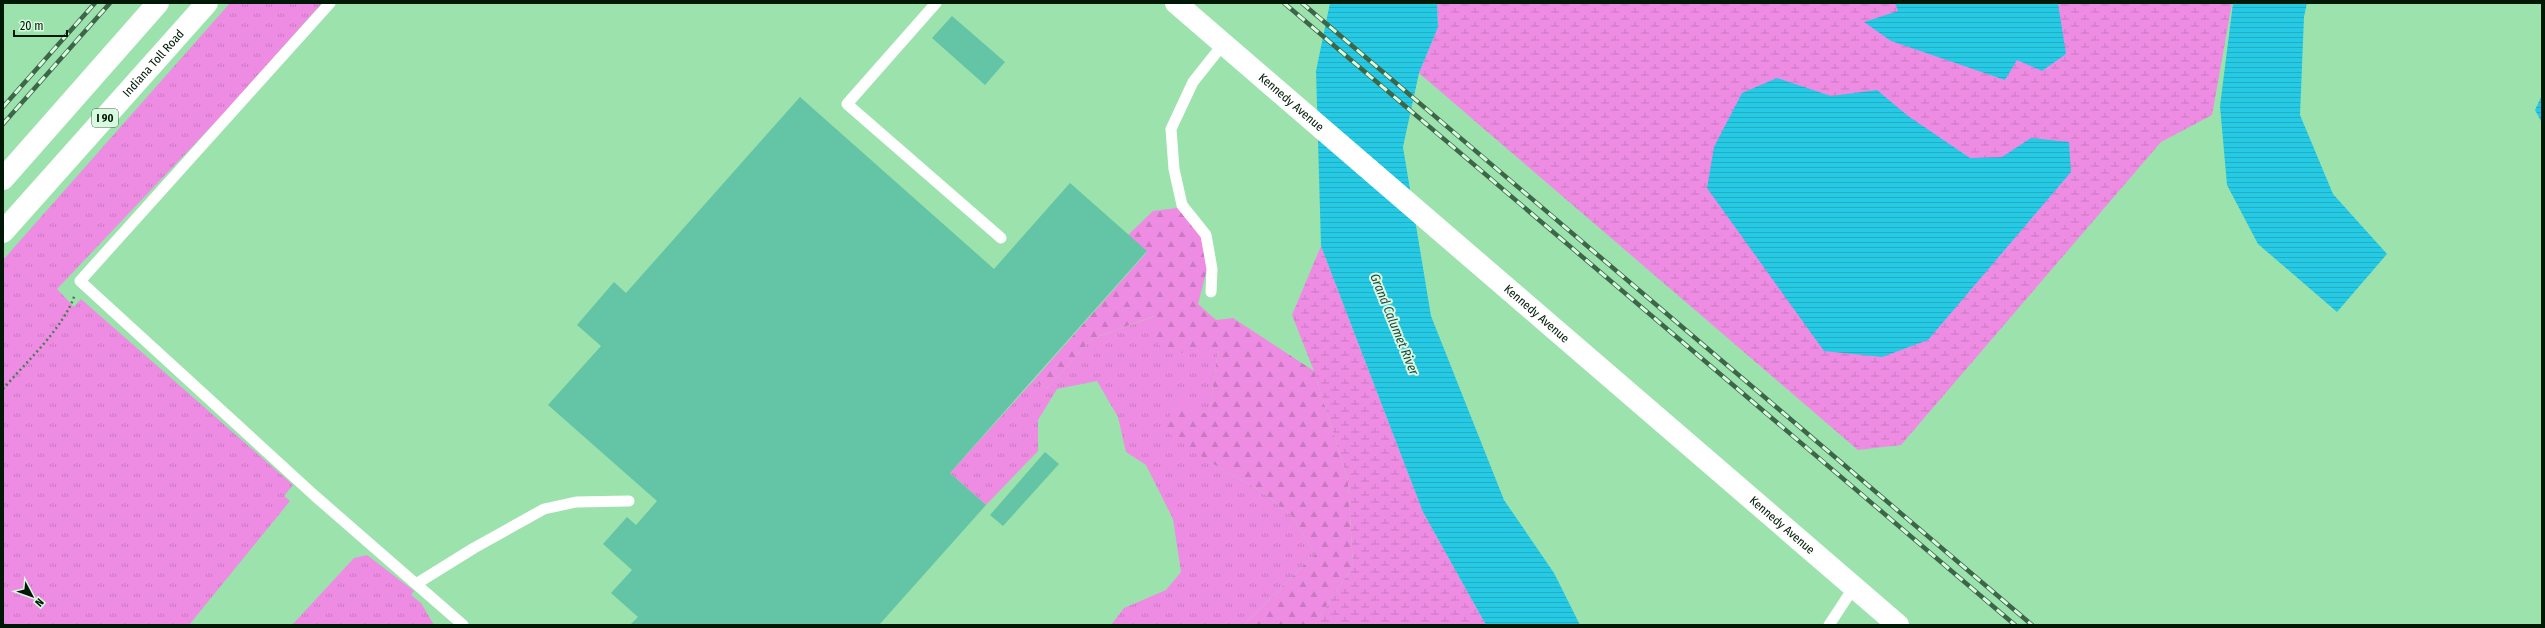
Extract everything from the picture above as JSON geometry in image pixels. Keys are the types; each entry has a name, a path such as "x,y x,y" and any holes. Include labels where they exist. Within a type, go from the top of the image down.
{"main road":[{"path":"3,178 158,3"},
{"name":"Indiana Toll Road","path":"3,232 207,3"},
{"name":"Kennedy Avenue","path":"1176,3 1224,43 1296,108 1427,218 1898,625"}],"lane":[{"path":"330,3 80,281 315,496 463,625"},
{"path":"936,3 847,104 1001,238"},
{"path":"1211,292 1212,269 1206,235 1182,205 1174,169 1171,129 1193,82 1224,43"},
{"path":"416,584 474,548 544,509 576,502 629,502"},
{"path":"1829,625 1854,587"}],"path":[{"path":"3,389 41,346 72,305 80,281"}],"green space":[{"path":"230,3 322,3 224,113 57,289 74,307 81,299 293,485 284,496 290,501 189,625 3,625 3,260"},
{"path":"1437,3 2232,3 2212,115 2161,142 1901,445 1858,450 1419,73 1438,27"},
{"path":"1184,207 1203,229 1208,265 1198,304 1216,320 1233,318 1314,371 1348,480 1353,566 1314,625 1244,625 1315,554 1292,516 1261,491 1208,461 1164,430 1176,401 1209,415 1218,350 1166,354 1152,335 1154,316 1092,339 1047,388 1033,381 1147,252 1128,235 1153,211"},
{"path":"1321,246 1423,512 1486,625 1314,625 1353,566 1348,480 1314,371 1292,315"},
{"path":"1155,316 1218,350 1209,415 1208,461 1261,491 1292,516 1315,554 1244,625 1111,625 1124,608 1166,590 1181,572 1173,519 1146,465 1126,452 1118,417 1097,381 1057,389 1038,420 1038,451 986,505 950,473 1033,381 1047,388 1092,339"},
{"path":"367,555 414,591 411,595 421,603 434,625 292,625 354,558"}],"water":[{"name":"Grand Calumet River","path":"1330,3 1437,3 1438,27 1419,73 1403,147 1431,316 1504,500 1554,573 1580,625 1486,625 1423,512 1321,246 1316,71"},
{"path":"1895,3 2058,3 2066,54 2042,71 2017,60 2005,80 1891,41 1864,22 1898,11"},
{"path":"2233,3 2307,3 2304,17 2300,115 2333,194 2387,254 2337,312 2258,244 2227,185 2220,106"},
{"path":"1777,78 1831,96 1877,90 1908,116 1970,158 2002,157 2031,138 2069,142 2071,172 1928,340 1882,357 1824,351 1707,188 1714,147 1742,93"},
{"path":"2542,95 2542,123 2535,110"}],"building":[{"path":"952,16 1005,62 985,85 932,38"},
{"path":"800,97 994,269 1070,183 1147,251 950,473 986,505 879,625 630,625 638,617 611,593 632,570 603,544 627,517 636,525 657,501 548,405 601,346 577,325 614,282 626,293"},
{"path":"1045,452 1059,464 1003,526 990,515"}],"railway":[{"path":"3,107 95,3"},
{"path":"3,124 110,3"},
{"path":"1284,3 2015,625"},
{"path":"1302,3 2032,625"}]}
